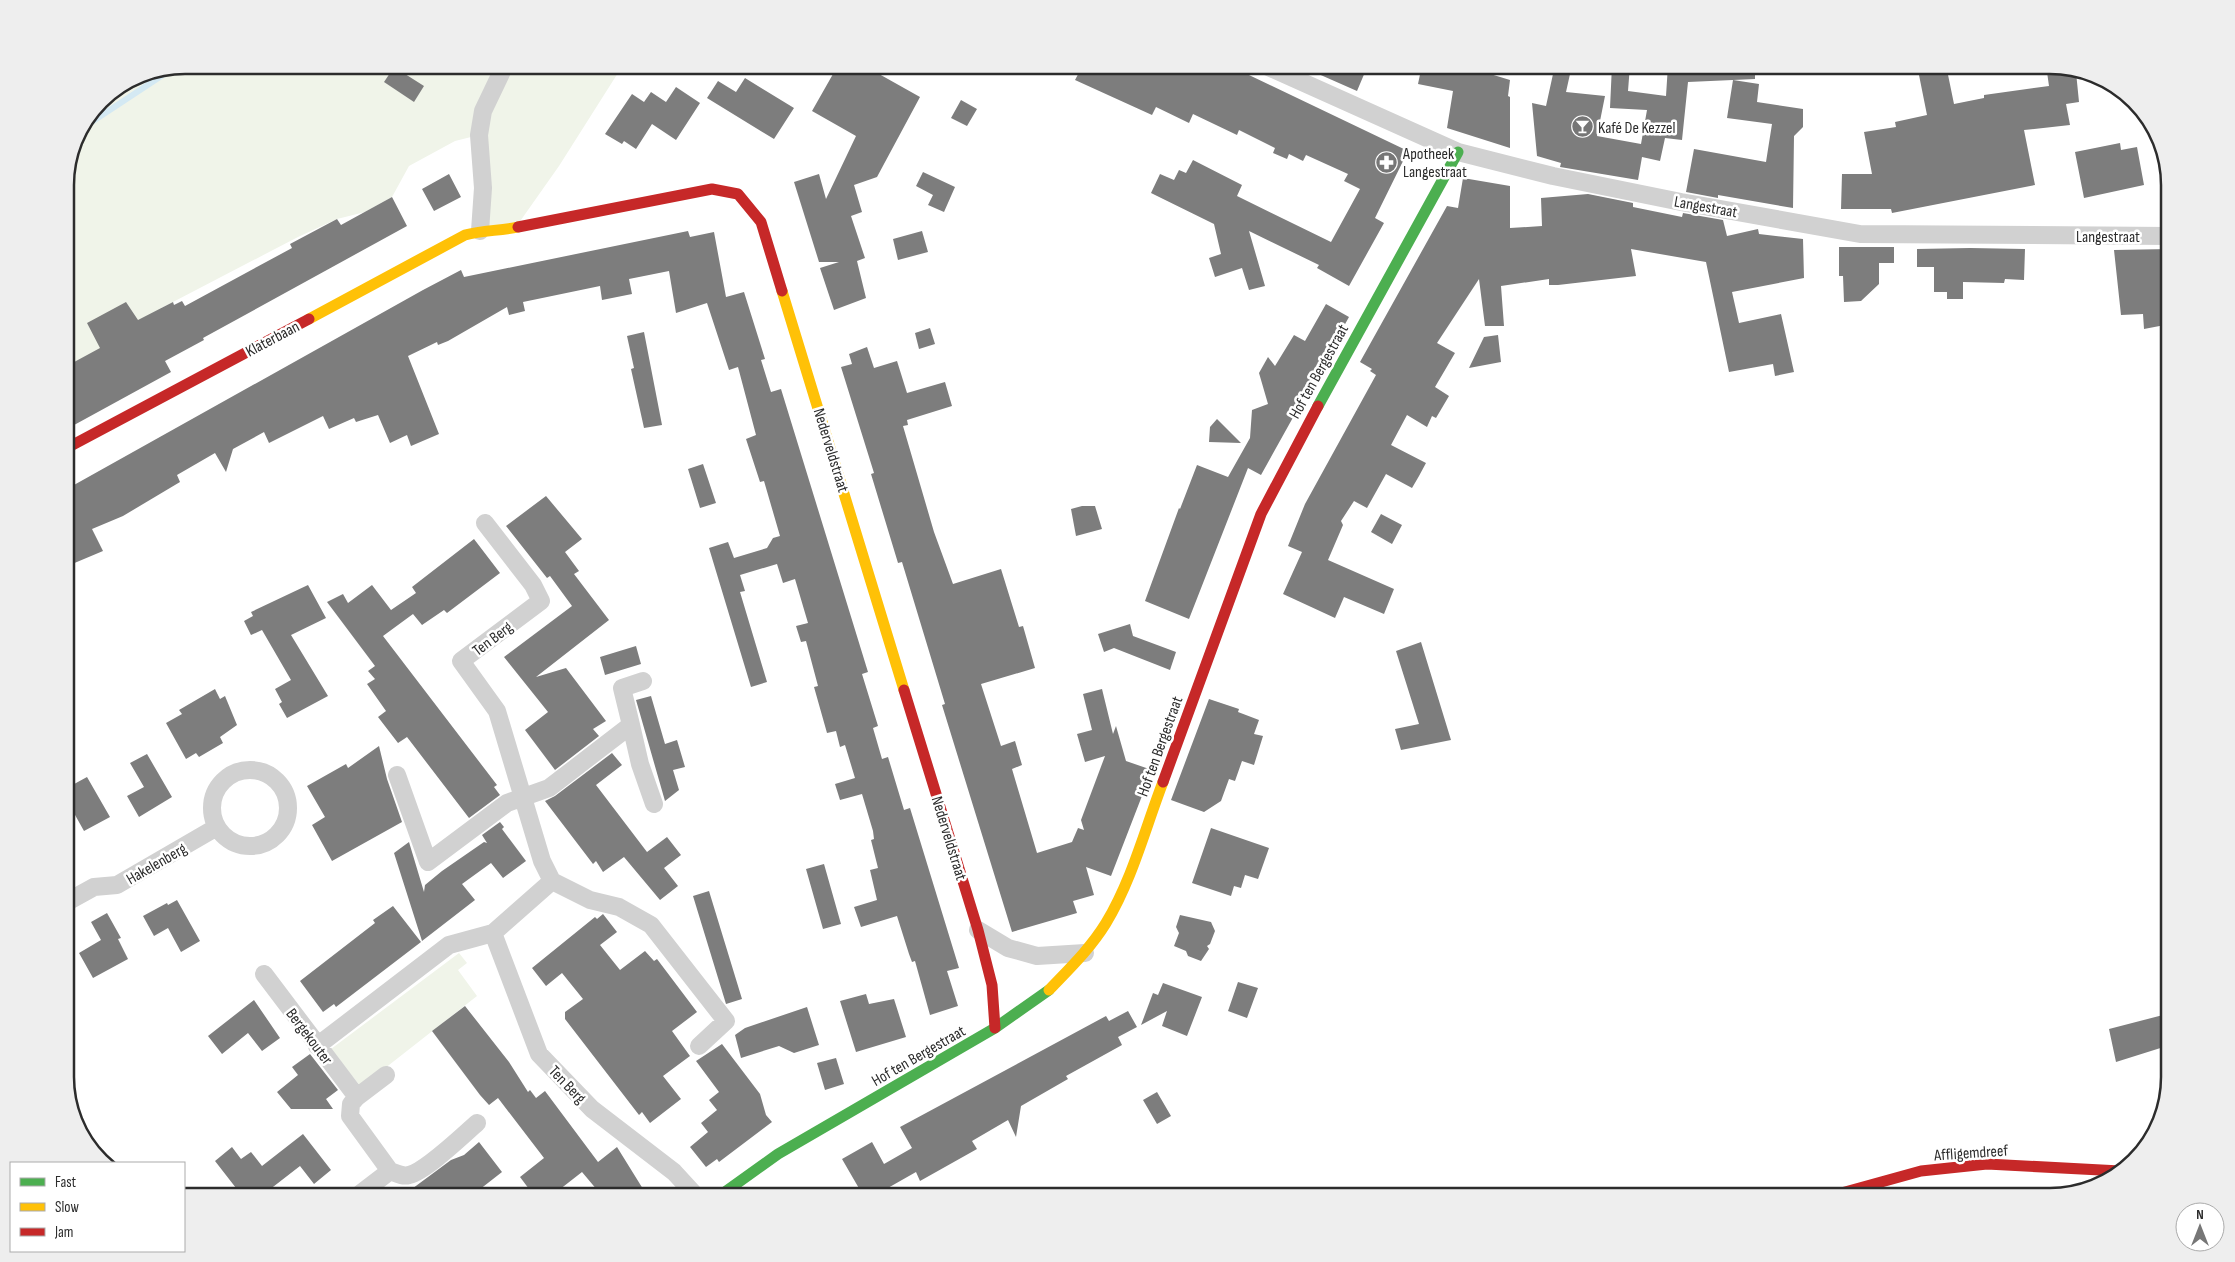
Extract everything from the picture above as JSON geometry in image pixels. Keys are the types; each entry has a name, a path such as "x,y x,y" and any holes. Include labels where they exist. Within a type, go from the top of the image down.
{"street":[{"path":"480,231 483,188 479,135 483,111 501,74"},
{"name":"Langestraat","path":"1284,74 1458,152 1552,176 1681,202 1860,234 2161,236"},
{"name":"Hof ten Bergestraat","path":"731,1188 778,1154 995,1028 1046,992 1085,953 1106,923 1124,887 1260,514 1458,152"},
{"name":"Nederveldstraat","path":"516,228 712,189 738,194 761,222 978,930 992,985 995,1028"},
{"name":"Klaterbaan","path":"74,444 465,235 480,231 500,231 516,228"},
{"name":"Ten Berg","path":"485,522 533,585 541,601 461,661 497,711 542,861 552,881"},
{"path":"643,681 622,688 640,764 654,804"},
{"path":"397,775 428,862 508,803 522,796 549,788 631,725"},
{"path":"249,770 262,772 273,778 282,787 287,798 288,811 284,826 276,836 266,843 253,846 240,845 227,838 217,827 213,814 213,801 221,784 231,776 249,770"},
{"name":"Hakelenberg","path":"74,898 94,887 117,885 217,827"},
{"path":"317,1046 448,945 492,933 552,881 590,900 619,908 651,924 726,1021 699,1046"},
{"path":"978,930 1008,948 1037,956 1085,953"},
{"name":"Ten Berg","path":"492,933 539,1054 592,1109 674,1172 689,1188"},
{"name":"Bergekouter","path":"264,974 357,1097"},
{"path":"386,1075 357,1097 351,1104 350,1116 390,1171 400,1175 409,1175 424,1167 477,1123"},
{"name":"Affligemdreef","path":"1861,1188 1921,1172 1987,1164 2111,1170"},
{"path":"368,1188 390,1171"}],"shaded area":[{"path":"178,74 617,74 559,166 516,227 480,231 479,135 455,141 409,166 392,197 365,212 337,219 298,237 161,308 166,316 74,362 74,178 78,156 89,129 101,112 117,97 136,85 163,76"},
{"path":"459,953 467,963 458,970 477,996 361,1087 331,1049"}],"building":[{"path":"389,74 405,74 424,86 414,102 384,82"},
{"path":"833,74 879,74 920,97 877,177 854,185 862,212 851,216 865,258 857,261 866,298 834,310 820,268 839,262 819,262 794,182 819,174 826,199 856,136 812,111"},
{"path":"1078,74 1247,74 1408,151 1375,218 1384,223 1349,286 1317,268 1319,265 1249,231 1265,286 1249,290 1242,268 1215,277 1209,258 1221,254 1214,224 1151,193 1160,174 1174,180 1179,170 1186,173 1193,160 1242,185 1237,196 1331,242 1360,189 1344,181 1348,174 1306,155 1303,161 1289,154 1287,159 1273,153 1275,148 1239,130 1237,135 1193,114 1189,123 1156,107 1152,115 1075,80"},
{"path":"1318,74 1364,74 1357,91"},
{"path":"1420,74 1490,74 1510,80 1508,96 1510,97 1510,148 1447,128 1453,91 1418,84"},
{"path":"1553,74 1570,74 1566,92 1605,96 1597,136 1641,144 1647,110 1610,108 1612,74 1629,74 1628,91 1666,96 1667,74 1755,74 1755,79 1688,82 1682,140 1665,138 1660,161 1642,157 1638,180 1560,167 1561,163 1537,156 1532,103 1546,106"},
{"path":"1919,74 1948,74 1954,104 1984,98 1984,95 2049,86 2047,74 2077,78 2079,102 2066,104 2070,125 2024,130 2035,185 1892,213 1891,209 1841,209 1842,174 1872,174 1864,132 1896,127 1895,122 1927,115"},
{"path":"745,78 794,108 774,139 707,98 718,81 736,92"},
{"path":"1733,80 1759,84 1757,102 1803,109 1803,127 1794,136 1793,208 1718,195 1718,198 1686,192 1694,149 1766,162 1772,124 1727,118"},
{"path":"676,87 700,103 676,140 652,124 636,149 624,141 622,144 605,134 632,94 644,102 651,92 666,102"},
{"path":"961,100 977,109 967,126 951,118"},
{"path":"2120,143 2121,150 2137,147 2144,185 2084,198 2075,152"},
{"path":"923,172 955,187 944,212 928,205 933,195 916,186"},
{"path":"449,174 461,197 434,211 422,189"},
{"path":"1463,178 1510,186 1510,228 1542,226 1541,198 1588,194 1633,203 1633,207 1682,217 1683,213 1723,220 1727,236 1758,229 1759,234 1803,239 1804,278 1732,292 1739,323 1781,314 1794,372 1775,376 1773,364 1729,372 1706,262 1631,249 1636,276 1558,285 1549,285 1549,279 1501,286 1504,326 1485,326 1479,279 1437,343 1455,353 1435,387 1449,396 1436,418 1432,416 1427,427 1407,415 1391,445 1426,463 1412,488 1386,474 1367,508 1354,501 1341,521 1343,525 1328,560 1394,589 1384,614 1344,597 1335,618 1283,594 1302,552 1288,546 1305,504 1376,375 1370,371 1372,369 1360,362 1447,206 1458,208"},
{"path":"392,197 407,226 203,338 204,340 165,361 171,372 74,425 74,362 100,348 87,323 126,302 138,320 173,302 174,305 182,301 185,306 292,248 290,244 337,219 341,225"},
{"path":"688,231 690,237 714,232 726,297 744,292 765,359 761,360 771,392 781,389 868,672 862,674 878,726 873,728 882,759 888,757 904,810 910,808 959,968 947,971 958,1006 930,1015 915,961 912,962 897,916 861,927 854,907 877,900 870,870 878,868 871,840 874,839 873,831 862,794 840,800 835,784 855,778 845,745 840,747 836,731 827,733 814,687 818,686 806,641 801,642 796,626 808,623 795,579 783,583 777,564 740,575 745,591 740,592 767,682 751,687 709,548 728,542 734,558 767,548 773,538 780,536 764,481 760,482 746,439 756,435 738,367 729,370 707,303 676,313 669,271 629,279 632,294 602,300 600,286 523,302 525,311 509,315 507,307 448,341 438,345 437,342 408,356 439,434 411,446 407,435 390,443 378,415 356,422 354,418 329,429 323,416 269,443 264,432 233,449 226,472 215,453 177,475 180,482 123,516 92,529 103,551 74,563 74,485 423,290 461,270 464,277"},
{"path":"922,231 928,252 898,260 893,239"},
{"path":"1839,247 1894,247 1894,263 1879,263 1879,284 1861,301 1844,302 1843,276 1839,276"},
{"path":"1917,249 2025,249 2024,280 2005,279 2004,283 1963,282 1963,299 1947,299 1947,292 1934,292 1934,267 1917,267"},
{"path":"2161,249 2161,326 2144,329 2143,314 2121,315 2114,250"},
{"path":"1326,304 1349,317 1261,475 1248,468 1189,619 1145,601 1197,465 1228,477 1250,438 1252,410 1268,404 1259,373 1268,357 1275,366 1294,335 1305,341"},
{"path":"930,328 935,344 919,349 915,333"},
{"path":"644,332 662,425 644,428 631,369 634,368 627,336"},
{"path":"1498,335 1501,362 1469,368 1484,337"},
{"path":"867,347 874,368 897,361 907,393 945,382 952,406 907,420 908,425 903,426 934,532 953,584 1001,569 1019,627 1023,626 1035,668 981,684 1001,746 1015,741 1022,765 1012,769 1037,853 1072,842 1078,828 1084,830 1081,820 1105,756 1085,762 1077,734 1092,730 1083,694 1102,689 1113,734 1116,726 1126,761 1152,770 1111,876 1086,867 1094,895 1073,901 1077,913 1012,932 942,705 945,704 902,562 898,563 871,474 874,473 841,367 852,364 849,354"},
{"path":"1217,419 1241,443 1209,442 1210,427"},
{"path":"703,464 716,503 700,508 688,469"},
{"path":"546,496 582,539 565,552 579,571 574,574 609,620 536,677 566,668 606,721 593,729 599,736 555,770 525,730 548,712 504,657 572,606 550,576 547,578 506,526"},
{"path":"1082,506 1095,506 1102,529 1076,536 1071,509"},
{"path":"1381,514 1402,525 1392,544 1371,532"},
{"path":"474,539 500,573 447,613 444,610 422,625 413,614 383,636 497,785 494,787 500,795 469,818 407,737 398,743 378,717 386,711 367,684 375,679 368,671 375,666 327,602 343,594 348,603 372,585 391,610 416,593 412,587"},
{"path":"308,585 326,618 291,635 328,696 287,718 279,704 282,702 275,689 291,680 262,630 251,635 244,621 253,616 251,612"},
{"path":"1130,624 1133,636 1176,652 1170,670 1114,648 1104,652 1098,634"},
{"path":"1421,642 1451,740 1401,750 1395,729 1419,724 1396,651"},
{"path":"636,646 641,664 605,675 600,657"},
{"path":"215,689 220,699 225,696 237,725 220,737 223,743 199,757 196,753 186,759 166,723 182,714 179,710"},
{"path":"651,696 665,744 677,740 685,767 673,770 679,790 665,801 636,700"},
{"path":"1209,699 1239,709 1238,712 1259,720 1254,734 1263,736 1254,765 1242,761 1235,781 1229,779 1221,801 1204,812 1171,800"},
{"path":"379,746 387,779 402,822 332,861 312,825 325,817 307,786 346,764 348,768"},
{"path":"612,753 622,765 596,785 647,852 667,837 681,855 664,868 678,886 660,900 624,857 603,872 596,861 593,864 545,801 555,796"},
{"path":"147,754 172,797 139,817 127,796 144,787 130,763"},
{"path":"87,777 110,817 84,831 74,813 74,784"},
{"path":"500,822 504,827 502,829 526,861 503,878 491,863 462,884 475,900 422,941 394,853 409,842 424,892 425,885 442,871 484,842 487,843 482,835"},
{"path":"1211,828 1269,848 1258,879 1245,875 1241,888 1234,886 1231,896 1192,883"},
{"path":"824,864 841,924 823,929 806,869"},
{"path":"709,891 742,999 726,1004 693,896"},
{"path":"177,900 200,941 181,952 168,928 154,936 143,916 167,903 168,905"},
{"path":"393,906 421,942 336,1007 334,1004 323,1012 300,981 375,923 373,920"},
{"path":"107,913 121,938 118,939 128,959 93,978 79,953 101,940 91,922"},
{"path":"603,914 617,932 600,945 620,970 645,951 654,961 657,959 697,1012 672,1031 690,1056 663,1076 681,1099 650,1123 642,1112 639,1115 565,1019 565,1012 583,999 562,973 546,986 532,968 595,917 597,919"},
{"path":"1180,915 1211,922 1215,931 1210,944 1207,946 1209,949 1201,961 1188,956 1186,951 1174,946 1179,933 1176,927"},
{"path":"1238,982 1258,988 1247,1018 1228,1011"},
{"path":"1163,983 1202,997 1187,1036 1162,1026 1167,1011 1141,1025 1153,993 1158,995"},
{"path":"866,994 869,1004 894,999 906,1037 856,1052 840,1001"},
{"path":"254,1000 280,1038 262,1051 248,1033 222,1054 208,1036"},
{"path":"465,1006 509,1062 528,1092 530,1090 536,1098 545,1091 598,1162 617,1147 642,1188 595,1188 582,1172 562,1188 528,1188 520,1177 544,1158 498,1098 489,1105 480,1095 432,1031"},
{"path":"807,1007 819,1045 794,1053 779,1046 741,1058 735,1035 745,1028"},
{"path":"1128,1011 1137,1027 1118,1037 1122,1045 1066,1076 1068,1079 1021,1106 1016,1137 1008,1120 972,1141 977,1149 920,1181 916,1172 888,1188 859,1188 842,1159 872,1142 884,1164 912,1148 900,1127 1106,1016 1109,1021"},
{"path":"2161,1016 2161,1048 2116,1062 2109,1029"},
{"path":"722,1044 760,1094 766,1115 772,1122 719,1162 717,1159 706,1167 690,1147 708,1132 701,1123 717,1110 709,1100 719,1092 696,1061"},
{"path":"310,1054 338,1090 326,1099 333,1109 291,1109 277,1092 298,1075 292,1067"},
{"path":"836,1058 844,1084 825,1090 817,1063"},
{"path":"1157,1092 1171,1116 1157,1124 1143,1100"},
{"path":"303,1134 331,1170 314,1184 300,1166 272,1188 236,1188 215,1161 232,1147 241,1159 251,1152 262,1166"},
{"path":"479,1142 502,1172 482,1188 413,1188 451,1160 464,1155"}],"waterway":[{"path":"96,119 160,77"}],"traffic: fast":[{"path":"1318,406 1458,152"},
{"path":"731,1188 778,1154 995,1028 1049,990"}],"traffic: slow":[{"path":"309,319 465,235 518,227"},
{"path":"782,291 904,690"},
{"path":"1049,990 1093,941 1115,907 1131,872 1163,782"}],"traffic: jam":[{"path":"518,227 712,189 738,194 761,222 782,291"},
{"path":"74,444 309,319"},
{"path":"1163,782 1261,514 1318,406"},
{"path":"904,690 978,930 992,985 995,1028"},
{"path":"1860,1188 1921,1171 1987,1164 2110,1170"}],"place":[{"name":"Kafé De Kezzel","path":"1582,127"},
{"name":"Apotheek Langestraat","path":"1387,162"}]}
